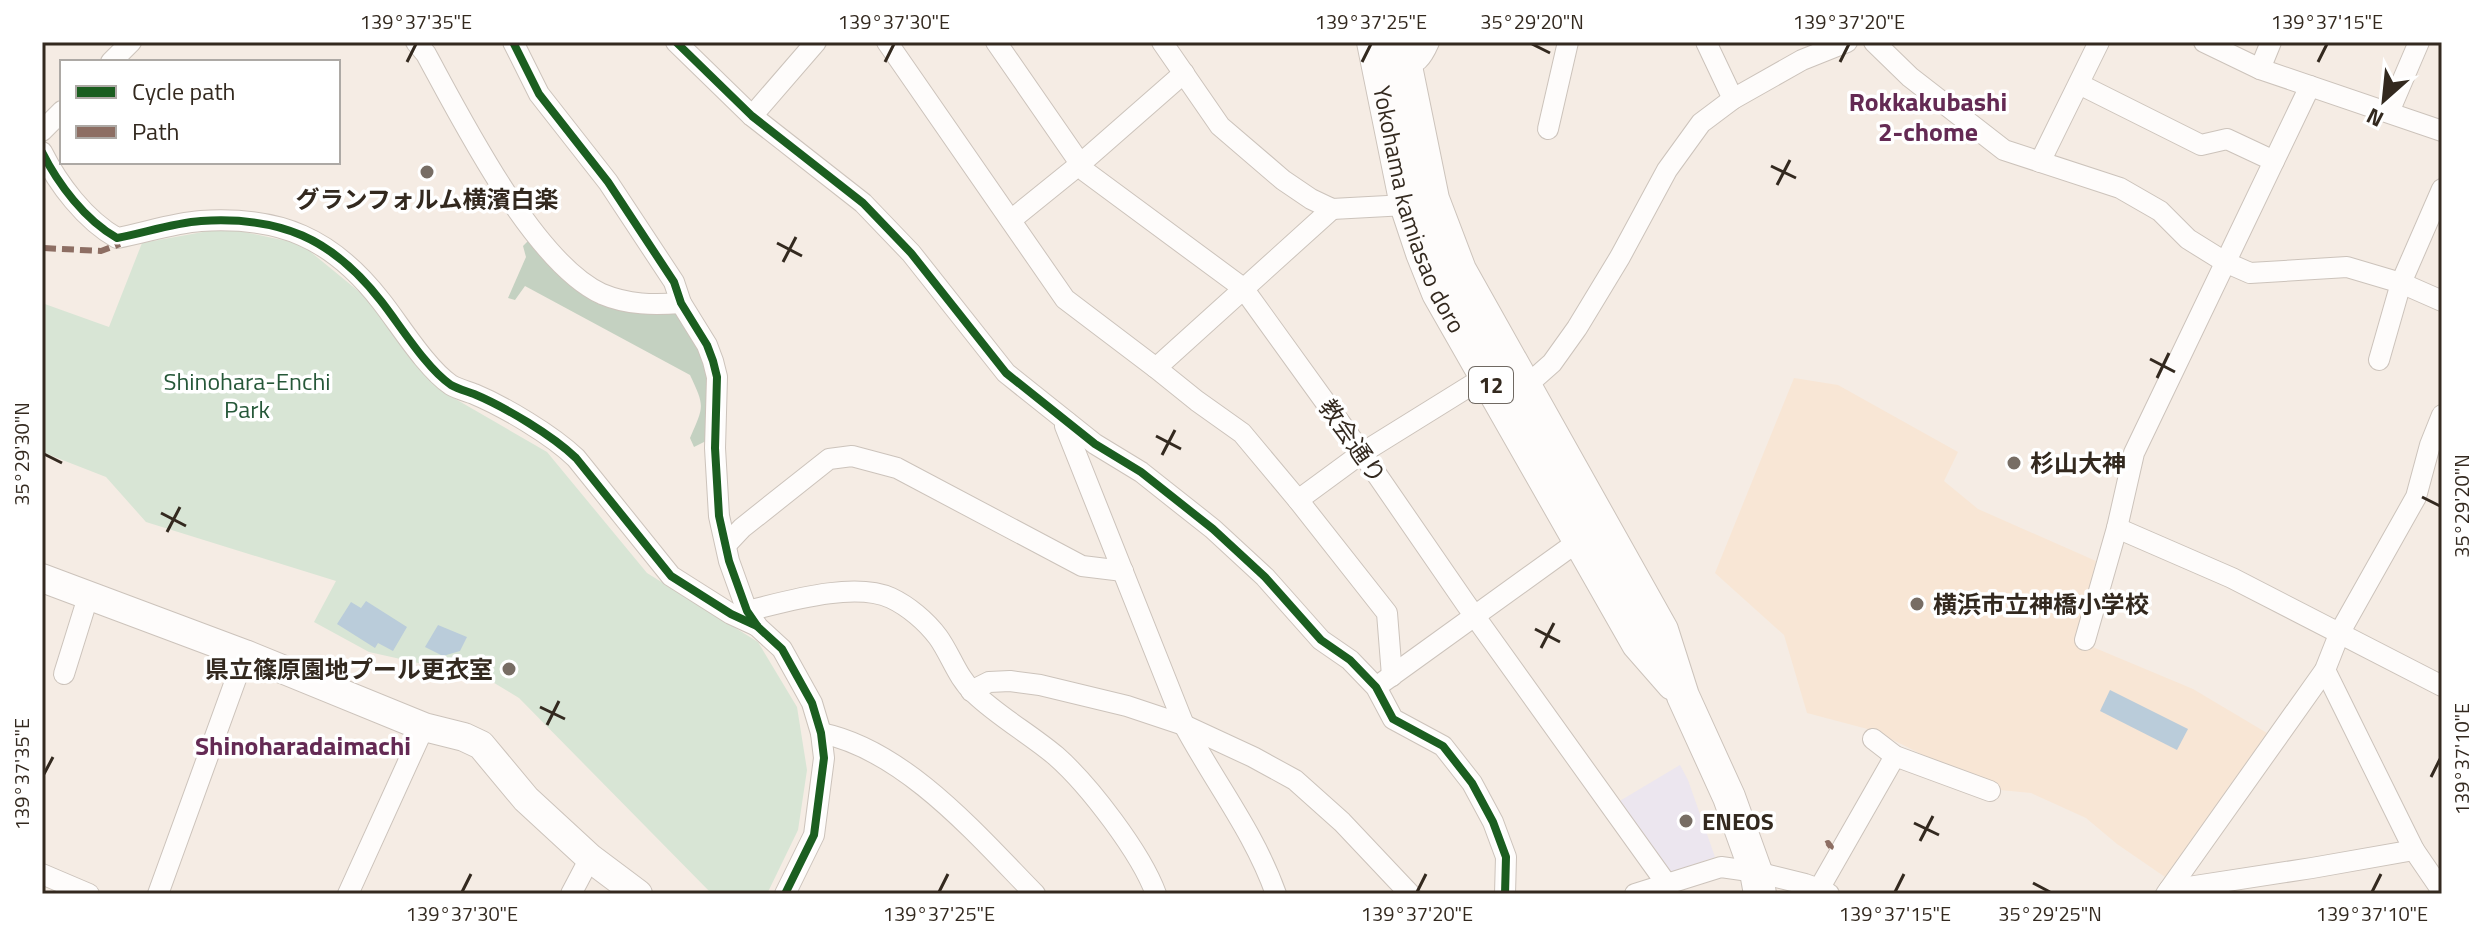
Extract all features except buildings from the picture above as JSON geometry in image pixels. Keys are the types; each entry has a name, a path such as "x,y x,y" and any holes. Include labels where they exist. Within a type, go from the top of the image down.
{"main road":[{"name":"Yokohama kamiasao doro","path":"1389,55 1406,205 1438,293 1638,644 1683,696"},
{"name":"Yokohama kamiasao doro","path":"1389,55 1433,199 1460,270 1662,630 1683,696 1729,797 1758,883"}],"street":[{"path":"113,60 131,42"},
{"path":"416,42 426,54 492,170 526,220 559,260 601,293 629,303 681,303"},
{"path":"513,42 539,94 608,182 674,282 681,303 707,345 717,377 715,448 719,516 726,545 753,619 782,649 812,703 821,733 824,758 814,835 789,893"},
{"path":"676,42 752,116 863,203 911,253 1006,373 1095,444 1141,472 1213,529 1265,577 1321,640 1384,681"},
{"path":"752,116 816,42"},
{"path":"887,42 1065,299 1242,433 1387,613 1384,681 1393,719 1443,746 1472,783 1493,822 1506,857 1505,894"},
{"name":"教会通り","path":"996,42 1079,165 1243,288 1666,883"},
{"path":"1162,42 1220,126 1283,180 1311,199 1332,209 1406,205"},
{"path":"1389,55 1412,66 1419,61 1429,42"},
{"path":"1548,129 1568,42"},
{"path":"1706,42 1733,99"},
{"path":"1526,386 1552,363 1577,328 1667,170 1701,123 1798,51 1847,42"},
{"path":"1874,42 1910,77 2004,150 2120,188 2160,211 2188,239 2225,262 2250,273 2347,267 2401,283 2442,301"},
{"path":"2040,162 2099,42"},
{"path":"2204,42 2260,69 2442,131"},
{"path":"2260,69 2271,42"},
{"path":"2389,112 2419,42"},
{"path":"1011,220 1184,73"},
{"path":"2079,84 2201,145 2227,139 2274,161"},
{"path":"2085,640 2117,528 2134,453 2310,86"},
{"path":"42,131 60,113"},
{"path":"42,152 52,171 98,227 117,238 199,221 246,222 279,226 304,234 341,258 367,282 433,368 452,386 475,394 559,442 576,458 671,576 731,614 753,619 821,593 888,597 911,610 938,637 971,691 1072,772 1133,851 1156,894"},
{"path":"2379,360 2401,283 2442,189"},
{"path":"1156,368 1332,209"},
{"path":"1298,500 1362,453 1486,376"},
{"path":"2167,892 2325,670 2340,632 2416,497 2442,415"},
{"path":"1067,422 1065,426 1184,725 1254,839 1276,894"},
{"path":"726,545 742,528 829,459 852,456 897,468 1082,566 1123,571"},
{"path":"2117,528 2199,562 2442,686"},
{"path":"1384,681 1580,540"},
{"path":"42,578 245,654 424,727 464,737 481,745 526,799 590,858 638,894"},
{"path":"64,674 88,597"},
{"path":"158,894 245,654"},
{"path":"2325,670 2414,850 2442,891"},
{"path":"971,691 989,682 1040,685 1127,706 1184,725 1295,780 1342,822 1410,894"},
{"path":"348,894 424,727"},
{"path":"821,733 841,737 911,777 967,825 1035,894"},
{"path":"1873,739 1895,756 1990,791"},
{"path":"1635,894 1721,867 1758,883 1824,892 1895,756"},
{"path":"2167,892 2414,850"},
{"path":"571,894 590,858"},
{"path":"42,874 89,894"}],"shaded area":[{"name":"横浜市立神橋小学校","path":"1794,378 1838,385 1958,452 1944,481 1978,509 2096,561 2076,640 2193,689 2267,733 2165,877 2086,818 2031,793 2000,790 1961,774 1875,731 1807,713 1784,635 1715,573"},
{"path":"1680,765 1715,857 1667,874 1618,802"}],"green space":[{"name":"Shinohara-Enchi Park","path":"225,228 301,244 362,294 423,370 452,397 547,452 647,573 758,642 797,707 807,770 798,830 767,894 712,894 519,698 486,678 369,652 314,622 336,581 146,522 106,477 42,452 42,303 109,327 142,243"},
{"path":"531,238 564,274 677,309 699,339 710,386 708,440 694,447 690,438 701,406 690,375 525,286 515,300 508,298 526,257 523,246"}],"water":[{"path":"366,601 407,627 393,651 378,643 375,648 337,624 351,602 361,608"},
{"path":"438,625 467,637 460,651 443,656 425,647"},
{"path":"2110,690 2188,729 2177,750 2100,711"}],"marked path":[{"path":"44,248 101,251 120,244"},
{"path":"1826,844 1830,848"}],"cycle path":[{"path":"513,42 539,94 608,182 674,282 681,303 707,345 713,361 717,377 715,448 719,516 729,561 747,611 758,627 782,649 812,703 821,733 824,758 814,835 785,894"},
{"path":"676,42 752,116 863,203 911,253 1006,373 1095,444 1141,472 1213,529 1265,577 1321,640 1350,660 1376,687 1393,719 1443,746 1472,783 1493,822 1506,857 1505,894"},
{"path":"42,152 74,200 94,221 117,238 190,222 229,220 280,228 323,247 362,279 442,377 454,386 514,414 566,449 671,576 731,614 757,626"}],"place":[{"name":"グランフォルム横濱白楽","path":"427,172"},
{"name":"杉山大神","path":"2014,463"},
{"name":"横浜市立神橋小学校","path":"1917,604"},
{"name":"県立篠原園地プール更衣室","path":"509,669"},
{"name":"ENEOS","path":"1686,821"}],"district":[{"name":"Rokkakubashi 2-chome","path":"1928,116"},
{"name":"Shinoharadaimachi","path":"303,745"}]}
